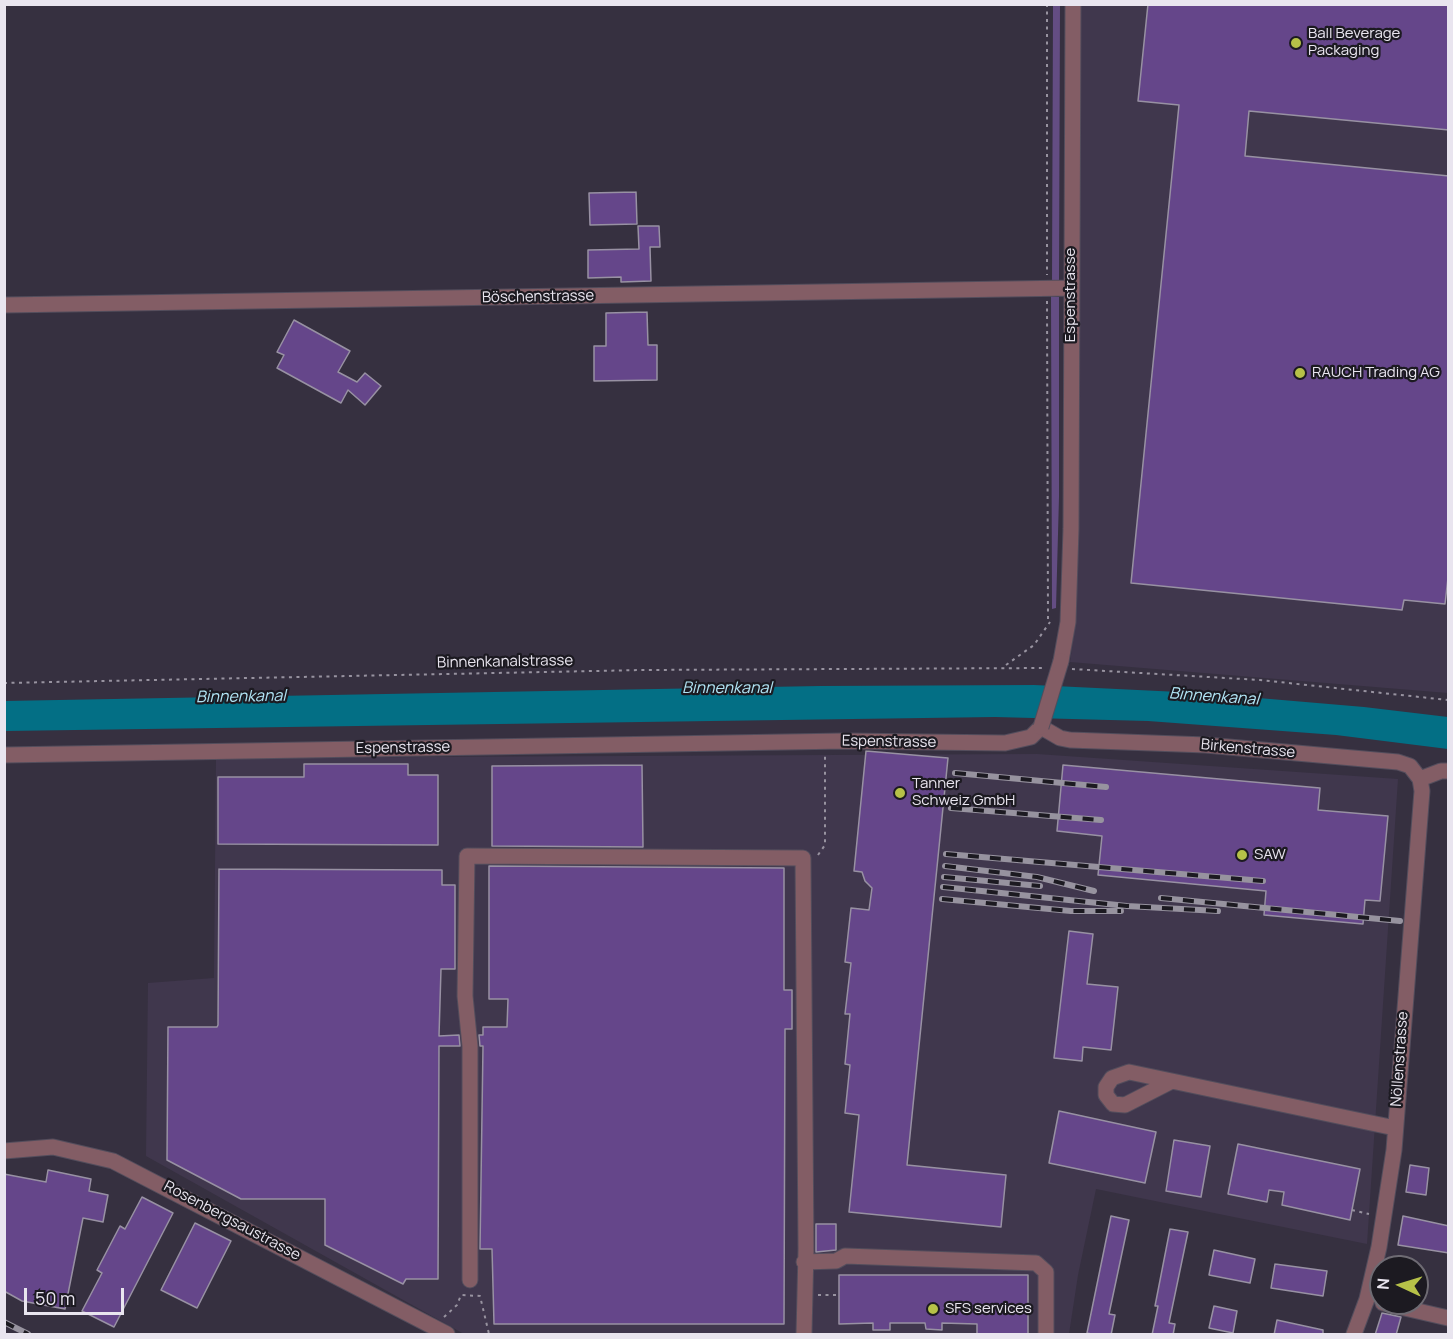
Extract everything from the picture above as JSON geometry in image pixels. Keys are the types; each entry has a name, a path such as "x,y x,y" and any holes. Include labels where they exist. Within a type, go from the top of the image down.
{"street":[{"name":"Espenstrasse","path":"4,755 825,741 1005,743 1036,732 1061,666 1068,622 1071,529 1072,4"},
{"name":"Böschenstrasse","path":"4,305 1071,288"},
{"name":"Birkenstrasse","path":"1036,732 1060,738 1206,745 1398,762 1410,766 1420,779"},
{"path":"1420,779 1441,771 1449,771"},
{"name":"Nöllenstrasse","path":"1382,1255 1395,1128 1422,791 1420,779"},
{"path":"470,1280 470,1046 465,996 467,856 803,858 804,1329"},
{"path":"1170,1082 1395,1128"},
{"name":"Rosenbergsaustrasse","path":"4,1151 53,1148 113,1161 447,1335"},
{"path":"804,1262 836,1261 845,1256 1036,1263 1046,1272 1046,1335"},
{"name":"Nöllenstrasse","path":"1354,1335 1369,1313"},
{"path":"1429,1314 1449,1318"}],"path":[{"path":"1005,666 1034,645 1048,622 1047,4"},
{"path":"1048,622 1068,622"},
{"name":"Binnenkanalstrasse","path":"4,683 1061,666 1260,680 1449,700"},
{"path":"803,858 815,856 823,851 825,845 825,741"},
{"path":"1352,1210 1378,1216"},
{"path":"461,1295 480,1296 489,1335"}],"shaded area":[{"path":"1060,4 1059,283 1052,282 1053,5"},
{"path":"1073,5 1448,5 1448,693 1070,662 1075,626 1071,288"},
{"path":"1051,296 1059,297 1059,497 1056,608 1052,609"},
{"path":"1037,754 1398,779 1367,1244 1096,1189 1078,1275 1069,1334 464,1334 146,1156 148,983 214,978 216,758"}],"water":[{"name":"Binnenkanal","path":"1034,685 1200,693 1364,707 1448,717 1448,749 1336,735 1148,721 995,717 5,731 4,701 820,686"}],"building":[{"name":"RAUCH Trading AG","path":"1148,4 1449,4 1449,130 1249,111 1245,156 1449,176 1449,569 1445,604 1404,600 1402,610 1131,583 1179,105 1138,101"},
{"path":"636,192 637,224 590,225 589,193"},
{"path":"638,226 659,226 660,247 650,247 651,281 621,282 621,277 588,278 588,250 639,249"},
{"path":"647,312 648,345 657,345 657,380 594,381 594,346 606,346 606,313"},
{"path":"294,320 350,351 338,372 357,382 365,373 381,386 365,405 348,390 341,403 277,368 284,355 277,352"},
{"path":"866,751 948,758 907,1165 1006,1175 1001,1227 849,1212 859,1115 845,1113 850,1065 845,1064 850,1014 845,1014 851,963 845,962 851,908 869,910 872,888 865,881 862,872 854,871"},
{"path":"304,764 408,764 408,775 438,775 438,845 218,844 218,777 304,777"},
{"path":"642,765 643,847 492,846 492,766"},
{"name":"SAW","path":"1063,765 1320,788 1318,810 1388,816 1380,901 1365,900 1363,924 1264,915 1266,891 1098,875 1102,836 1057,831"},
{"path":"489,866 784,868 784,990 792,990 792,1029 785,1029 784,1324 494,1324 492,1249 480,1249 483,1046 480,1046 479,1035 483,1035 483,1027 507,1027 508,999 489,999"},
{"path":"219,869 442,870 442,885 455,885 455,969 441,969 439,1036 459,1035 460,1046 439,1046 438,1279 406,1279 403,1284 325,1245 325,1199 241,1199 167,1160 168,1027 217,1027 218,1025"},
{"path":"1069,931 1093,934 1087,984 1118,987 1111,1050 1083,1047 1082,1061 1054,1058"},
{"path":"1059,1111 1156,1132 1145,1183 1049,1163"},
{"path":"1174,1140 1210,1146 1201,1197 1166,1191"},
{"path":"1238,1144 1360,1169 1350,1220 1282,1205 1284,1192 1269,1190 1267,1202 1228,1194"},
{"path":"1410,1165 1429,1168 1426,1195 1406,1192"},
{"path":"48,1170 91,1179 89,1191 108,1195 103,1222 83,1218 65,1309 22,1301 4,1291 4,1174 46,1182"},
{"path":"142,1197 173,1213 114,1327 82,1311 102,1273 97,1270 120,1226 125,1229"},
{"path":"1111,1216 1129,1220 1109,1314 1115,1315 1111,1335 1096,1335 1087,1333"},
{"path":"1403,1216 1449,1226 1449,1253 1398,1245"},
{"path":"195,1223 231,1241 197,1308 161,1290"},
{"path":"816,1224 836,1224 836,1250 816,1252"},
{"path":"1170,1229 1188,1232 1169,1323 1175,1324 1173,1335 1152,1335 1158,1306 1155,1306"},
{"path":"1214,1250 1255,1259 1250,1283 1209,1275"},
{"path":"1275,1264 1327,1271 1323,1296 1271,1288"},
{"name":"SFS services","path":"839,1275 1028,1275 1028,1335 977,1335 977,1324 942,1323 942,1330 926,1329 925,1323 890,1323 890,1330 873,1330 873,1323 839,1324"},
{"path":"1214,1306 1237,1311 1233,1333 1209,1328"},
{"path":"1381,1315 1401,1317 1396,1335 1375,1335"},
{"path":"1277,1320 1323,1330 1323,1335 1274,1335"}],"railway":[{"path":"955,773 1106,787"},
{"path":"951,808 1101,820"},
{"path":"946,854 1263,881"},
{"path":"945,866 1037,877 1094,891"},
{"path":"944,877 1040,886"},
{"path":"943,887 1127,906 1218,911"},
{"path":"1161,898 1400,921"},
{"path":"942,899 1071,911 1121,911"},
{"path":"4,1322 28,1334"}],"place":[{"name":"Ball Beverage Packaging","path":"1296,43"},
{"name":"RAUCH Trading AG","path":"1300,373"},
{"name":"Tanner Schweiz GmbH","path":"900,793"},
{"name":"SAW","path":"1242,855"},
{"name":"SFS services","path":"933,1309"}]}
